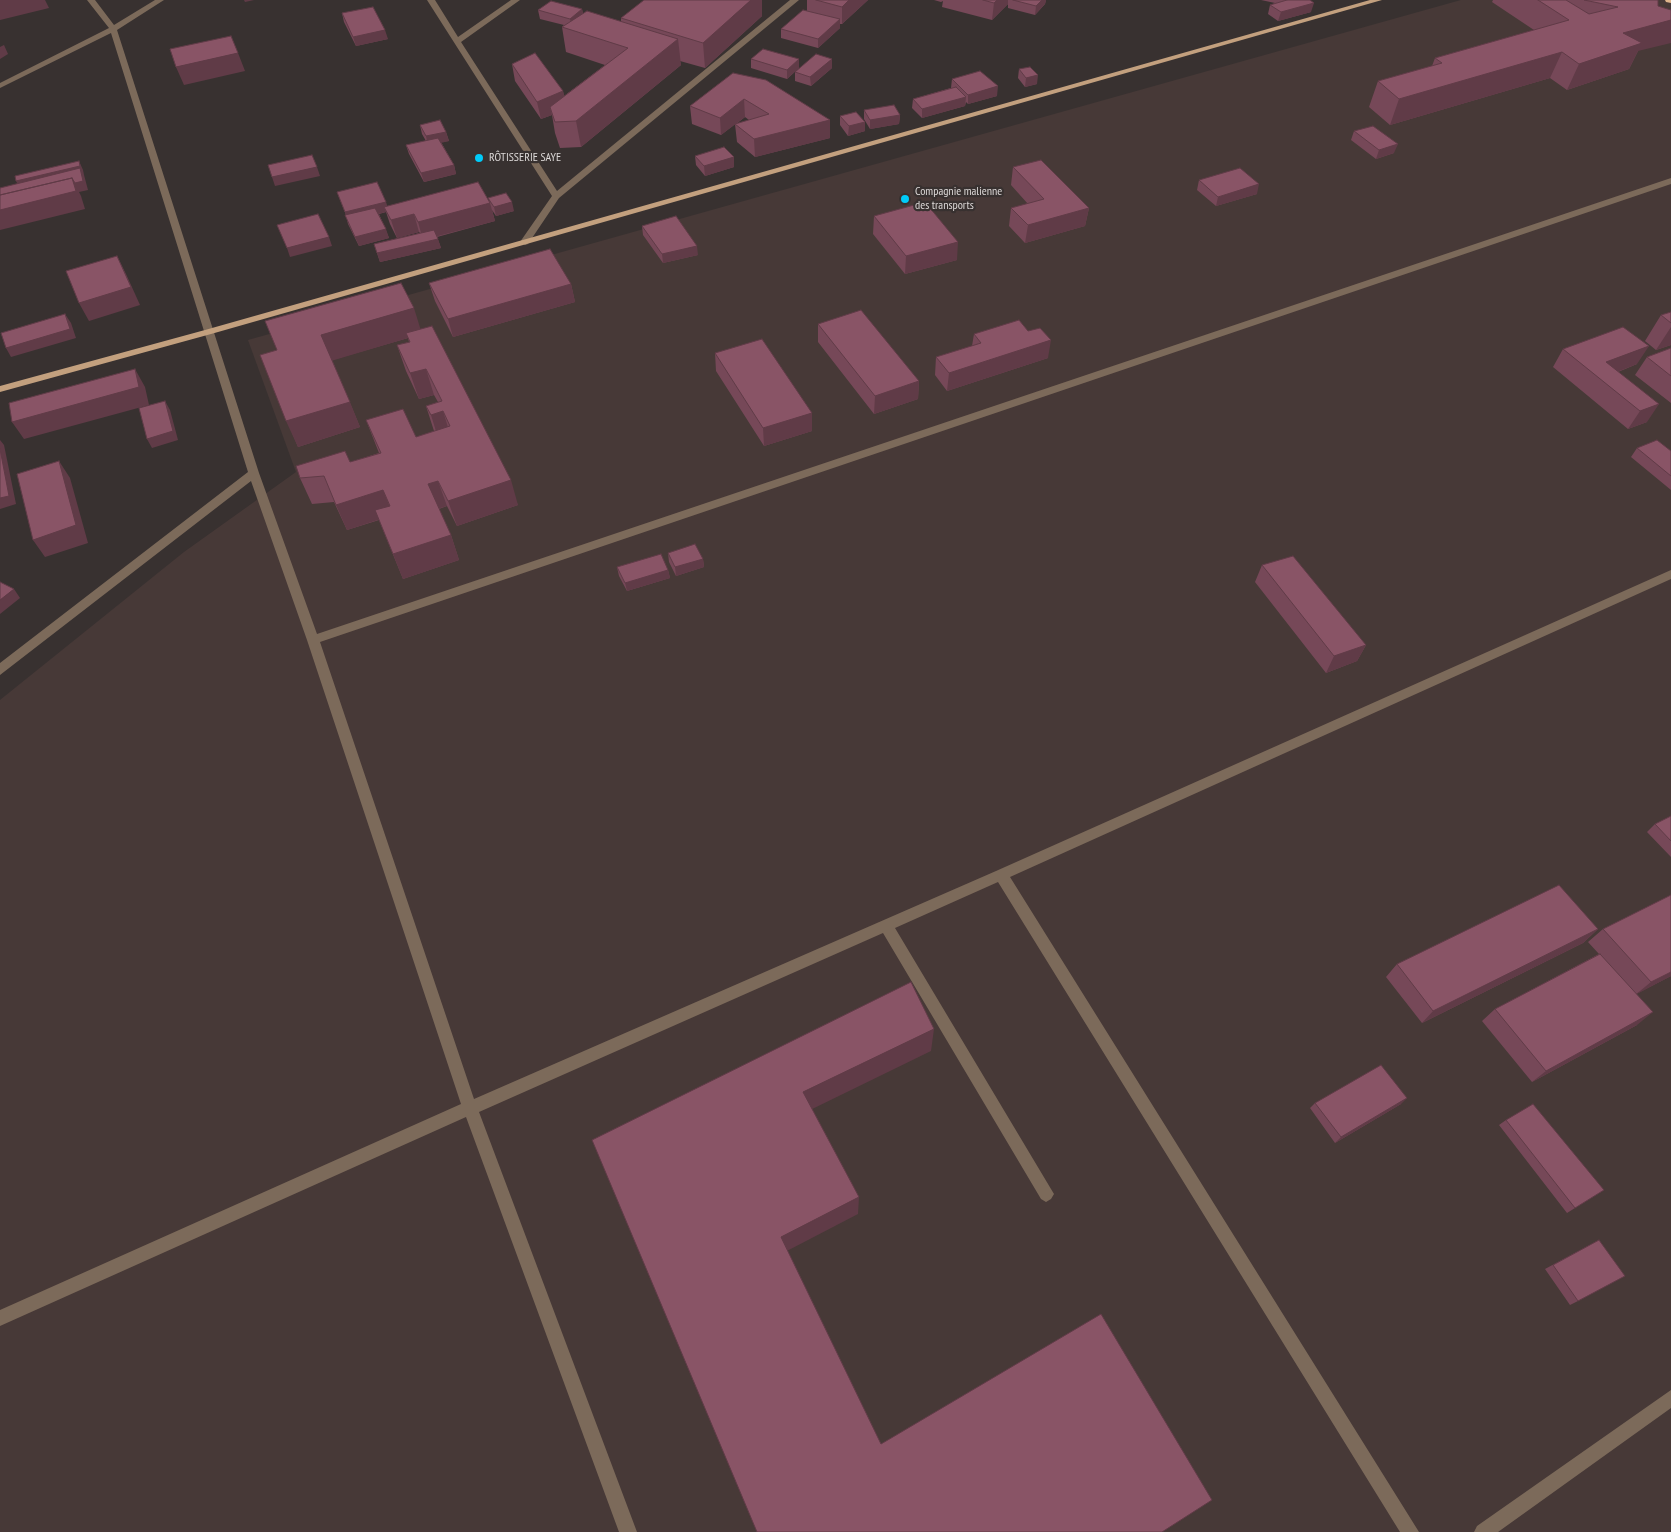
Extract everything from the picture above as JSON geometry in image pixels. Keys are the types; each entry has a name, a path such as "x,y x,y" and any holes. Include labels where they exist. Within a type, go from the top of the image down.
{"main road":[{"path":"0,389 208,332 1378,0"}],"street":[{"path":"91,0 112,29 254,473 470,1108 628,1532"},
{"path":"0,86 112,29 160,0"},
{"path":"430,0 556,196"},
{"path":"457,41 516,0"},
{"path":"525,242 556,196 795,0"},
{"path":"312,640 1671,181"},
{"path":"0,670 254,473"},
{"path":"0,1318 470,1108 1001,875 1671,574"},
{"path":"1001,875 1410,1532"},
{"path":"886,926 1046,1194"},
{"path":"1483,1532 1671,1398"}],"shaded area":[{"path":"1461,0 1671,0 1671,1532 0,1532 0,700 184,552 296,472 248,340"}],"building":[{"path":"644,0 751,0 703,43 621,18"},
{"path":"816,0 849,0 842,7"},
{"path":"983,0 997,0 994,3"},
{"path":"1013,0 1042,0 1036,6"},
{"path":"1287,0 1310,0 1314,3 1281,12 1270,5"},
{"path":"1538,0 1566,0 1589,14 1618,7 1584,0 1658,0 1658,6 1671,10 1671,20 1623,33 1642,43 1579,64 1562,52 1399,99 1378,81 1442,63 1435,58 1569,20"},
{"path":"551,1 582,9 570,19 538,10"},
{"path":"373,7 385,30 353,37 342,13"},
{"path":"803,10 840,19 818,39 781,29"},
{"path":"587,11 678,39 576,121 555,122 550,107 628,48 562,27"},
{"path":"231,36 238,53 176,67 170,49"},
{"path":"763,49 799,59 787,70 751,59"},
{"path":"535,53 563,91 537,102 512,64"},
{"path":"816,54 832,59 810,77 795,72"},
{"path":"1030,67 1038,75 1026,78 1019,69"},
{"path":"980,71 998,86 968,95 952,79"},
{"path":"733,73 766,80 830,120 754,139 735,124 769,114 744,99 720,118 690,106"},
{"path":"956,87 966,97 922,109 913,99"},
{"path":"894,105 900,115 870,120 864,110"},
{"path":"856,112 865,122 849,126 840,116"},
{"path":"440,120 446,132 426,136 420,125"},
{"path":"1373,126 1398,144 1379,150 1354,131"},
{"path":"438,138 454,165 421,173 406,145"},
{"path":"724,147 734,157 704,166 695,156"},
{"path":"312,155 317,167 272,177 268,165"},
{"path":"1041,160 1089,208 1028,225 1011,208 1044,199 1013,167"},
{"path":"79,161 80,166 16,181 15,176"},
{"path":"80,168 83,181 75,183 72,178 0,195 0,188"},
{"path":"1240,168 1259,184 1218,197 1199,180"},
{"path":"72,178 76,191 0,210 0,195"},
{"path":"377,182 386,202 345,212 337,192"},
{"path":"478,182 490,203 418,222 414,214 391,220 384,207"},
{"path":"506,193 512,202 494,207 488,198"},
{"path":"925,202 958,242 906,256 874,216"},
{"path":"375,208 386,229 355,237 345,215"},
{"path":"318,214 329,237 287,248 277,225"},
{"path":"676,216 697,246 662,254 642,226"},
{"path":"434,230 438,239 377,253 374,244"},
{"path":"550,249 571,284 448,319 429,283"},
{"path":"117,256 131,287 79,303 66,271"},
{"path":"401,283 414,308 321,335 350,402 286,421 260,355 277,350 265,321"},
{"path":"861,310 919,381 875,396 818,324"},
{"path":"1671,312 1671,323 1661,315"},
{"path":"65,314 70,329 6,348 1,333"},
{"path":"1019,320 1028,331 1040,328 1051,340 949,373 936,357 981,343 974,334"},
{"path":"432,326 511,480 448,501 438,481 428,484 451,535 393,554 375,510 390,506 383,490 336,505 324,476 300,478 296,466 345,451 350,462 381,453 366,420 403,409 416,437 450,426 443,411 431,415 426,406 442,401 426,369 410,373 397,345 410,342 406,333"},
{"path":"1623,327 1649,346 1606,362 1659,404 1640,411 1563,349"},
{"path":"762,339 812,413 763,428 715,353"},
{"path":"1671,348 1671,376 1647,357"},
{"path":"135,369 139,387 12,422 9,403"},
{"path":"165,401 173,431 147,439 139,408"},
{"path":"1657,440 1671,451 1671,476 1637,448"},
{"path":"0,449 9,496 0,498"},
{"path":"59,461 76,525 33,540 17,474"},
{"path":"695,544 703,559 675,567 668,553"},
{"path":"661,554 668,570 625,583 617,567"},
{"path":"1293,556 1366,645 1334,656 1262,565"},
{"path":"0,582 14,589 0,600"},
{"path":"1671,816 1671,841 1655,824"},
{"path":"1559,885 1598,929 1433,1011 1397,964"},
{"path":"1671,895 1671,972 1651,982 1603,929"},
{"path":"1600,954 1653,1012 1546,1071 1495,1009"},
{"path":"911,982 934,1029 803,1092 859,1197 781,1237 881,1444 1101,1314 1212,1500 1162,1532 757,1532 592,1140"},
{"path":"1381,1065 1407,1098 1341,1137 1315,1103"},
{"path":"1533,1104 1604,1190 1575,1208 1506,1120"},
{"path":"1599,1240 1625,1276 1578,1301 1553,1265"}],"place":[{"name":"RÔTISSERIE SAYE","path":"479,158"},
{"name":"Compagnie malienne des transports","path":"905,199"}]}
